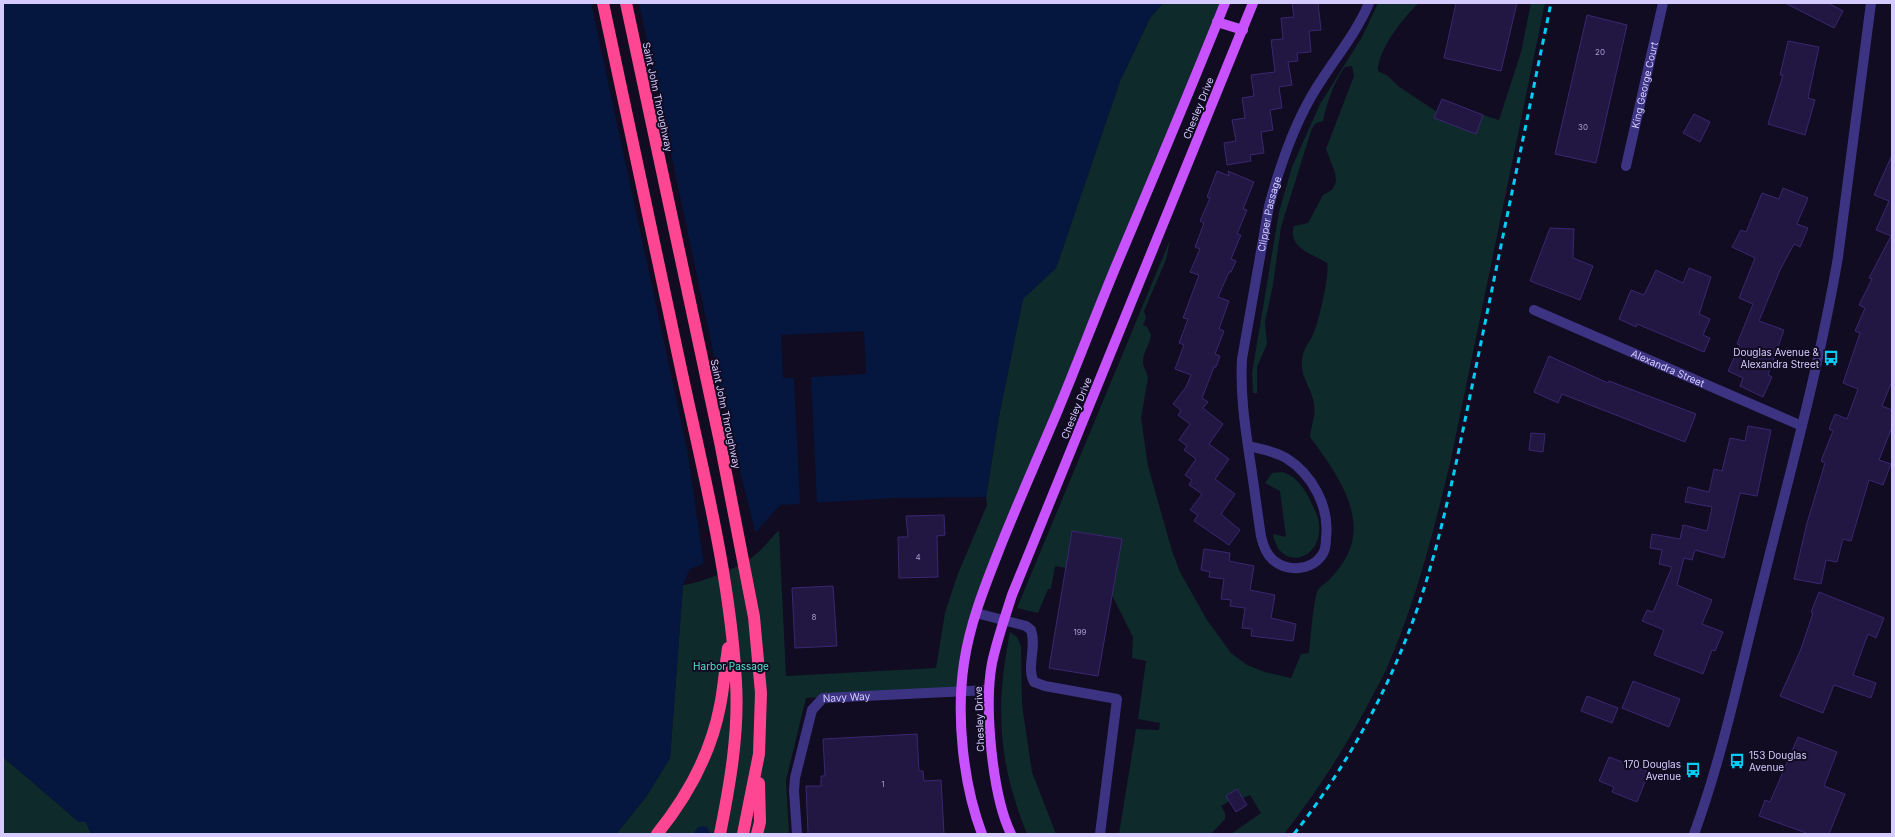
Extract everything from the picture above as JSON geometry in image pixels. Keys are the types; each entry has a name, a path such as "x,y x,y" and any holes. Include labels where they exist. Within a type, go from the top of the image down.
{"highway":[{"path":"603,3 711,511 730,625 736,684 736,722 733,761 720,834"},
{"name":"Saint John Throughway","path":"626,3 720,442 754,617 761,693 759,754 743,834"},
{"path":"657,834 681,801 695,777 707,750 720,706 730,625"},
{"path":"757,834 760,822 759,754"}],"main road":[{"name":"Chesley Drive","path":"982,834 975,816 964,752 961,691 964,663 976,613 984,588 1023,490 1059,407 1225,3"},
{"name":"Chesley Drive","path":"1011,834 1000,802 990,740 989,690 992,663 1004,620 1015,588 1254,3"},
{"path":"1217,22 1243,30"}],"street":[{"name":"Clipper Passage","path":"1248,446 1273,452 1286,458 1309,479 1318,492 1326,519 1327,533 1323,554 1315,563 1302,568 1286,567 1273,560 1264,548 1248,446 1241,395 1242,360 1269,206 1275,182 1300,116 1321,80 1358,25 1369,3"},
{"name":"King George Court","path":"1626,166 1663,3"},
{"path":"1694,834 1714,773 1822,342 1838,257 1871,3"},
{"name":"Alexandra Street","path":"1534,310 1802,426"},
{"path":"976,613 1026,626 1031,630 1034,643 1031,674 1034,682 1045,686 1117,699 1100,834"},
{"name":"Navy Way","path":"797,834 794,790 795,778 812,710 823,698 989,690"}],"green space":[{"name":"Harbor Passage","path":"1163,3 1225,3 984,588 961,691 806,698 786,780 789,834 616,834 646,797 670,758 683,585 710,578 749,560 779,530 786,676 936,668 945,613 957,576 987,505 986,497 999,416 1023,298 1056,268 1120,81 1150,18"},
{"path":"1378,3 1419,3 1392,34 1382,53 1378,71 1388,76 1398,86 1437,112 1483,115 1499,120 1521,52 1531,3 1545,3 1451,459 1431,539 1415,592 1397,644 1386,670 1355,729 1333,765 1284,834 1231,834 1261,813 1250,795 1243,798 1237,789 1227,796 1230,801 1221,806 1225,813 1225,819 1211,834 1119,834 1136,729 1159,730 1160,723 1138,719 1146,661 1132,658 1133,637 1112,595 1122,539 1072,531 1066,568 1055,566 1051,589 1048,589 1038,613 1017,608 1170,240 1166,260 1144,311 1146,318 1143,325 1147,327 1151,335 1143,360 1148,378 1141,418 1148,466 1172,551 1180,572 1207,620 1231,653 1247,665 1265,672 1291,678 1301,654 1309,653 1312,620 1317,594 1319,589 1331,578 1344,561 1351,545 1354,528 1352,512 1339,480 1310,437 1314,416 1314,404 1302,366 1304,351 1313,335 1321,308 1326,287 1328,269 1327,263 1298,245 1294,240 1293,234 1294,226 1308,223 1323,195 1332,190 1336,182 1335,173 1326,149 1354,76 1352,66 1345,67 1337,79 1331,92 1323,121 1316,123 1312,128 1281,227 1273,285 1265,322 1267,344 1257,367 1257,393 1253,393 1252,373 1279,212 1292,167 1320,104 1362,37"},
{"path":"1282,472 1294,478 1303,488 1315,510 1319,524 1318,537 1314,547 1308,553 1300,557 1291,557 1283,554 1277,546 1273,534 1286,537 1280,491 1265,483 1272,473"},
{"path":"1010,632 1017,637 1021,646 1022,705 1032,772 1056,834 1027,834 1017,808 1010,783 1002,734 1001,710 1005,660"},
{"path":"3,757 79,822 86,822 91,834 3,833"}],"water":[{"path":"3,3 1163,3 1150,18 1120,81 1056,268 1023,299 999,416 986,497 893,498 780,505 755,533 718,558 690,569 683,585 670,758 646,797 616,834 91,834 86,822 79,822 3,757"},
{"path":"705,826 708,828 710,834 693,834 698,827"}],"pier":[{"path":"591,3 639,3 732,440 756,534 719,559 704,565 687,449"},
{"path":"864,331 866,374 811,377 817,504 800,505 794,378 783,378 781,335"}],"building":[{"path":"1292,3 1318,3 1321,30 1309,31 1311,52 1297,53 1298,61 1288,62 1292,85 1279,87 1282,108 1270,110 1273,130 1261,132 1264,153 1250,155 1251,161 1227,165 1224,143 1236,141 1232,120 1245,118 1242,98 1254,96 1251,75 1275,72 1271,40 1283,39 1281,18 1294,17"},
{"path":"1456,3 1517,3 1501,71 1444,58"},
{"path":"1785,3 1828,3 1843,11 1834,28"},
{"path":"1587,15 1627,25 1596,163 1555,154"},
{"path":"1788,41 1819,47 1808,98 1815,100 1805,135 1768,124 1783,75 1780,75"},
{"path":"1442,99 1483,115 1476,134 1434,118"},
{"path":"1694,114 1710,122 1700,142 1683,133"},
{"path":"1892,155 1892,381 1882,406 1892,410 1892,427 1879,460 1891,464 1883,485 1869,480 1851,541 1843,539 1837,562 1826,560 1821,584 1794,579 1807,523 1825,463 1821,461 1833,431 1829,429 1835,414 1847,419 1858,389 1843,383 1860,333 1855,331 1865,308 1859,305 1872,279 1869,278 1891,236 1876,230 1889,201 1874,195"},
{"path":"1217,171 1229,176 1228,171 1254,182 1243,209 1247,210 1237,234 1241,235 1231,259 1236,261 1231,272 1229,272 1218,297 1229,301 1219,329 1224,331 1215,354 1220,356 1202,398 1208,402 1203,408 1223,424 1209,444 1229,459 1215,479 1235,494 1221,514 1240,530 1229,545 1194,521 1198,515 1190,510 1202,494 1189,485 1192,480 1185,475 1196,459 1184,450 1187,446 1179,440 1190,424 1178,415 1181,410 1173,404 1186,387 1191,375 1175,369 1184,345 1179,343 1188,319 1183,318 1199,275 1190,272 1200,249 1195,247 1204,223 1200,221 1210,198 1207,197"},
{"path":"1783,188 1808,198 1797,224 1808,228 1800,247 1794,244 1780,270 1759,321 1784,330 1768,375 1772,377 1763,397 1740,386 1743,378 1728,371 1740,345 1737,344 1753,304 1739,298 1755,258 1732,247 1741,230 1746,232 1762,193 1779,199"},
{"path":"1550,228 1574,229 1573,258 1593,266 1580,300 1530,281"},
{"path":"1689,268 1711,277 1699,314 1710,319 1703,335 1710,338 1704,352 1637,324 1636,327 1619,319 1631,290 1644,295 1656,270 1683,283"},
{"path":"1549,356 1608,383 1609,381 1696,414 1685,442 1562,394 1558,403 1534,392"},
{"path":"1748,426 1771,430 1757,496 1740,493 1724,558 1695,550 1692,560 1684,558 1677,585 1712,600 1702,624 1723,632 1715,651 1712,650 1703,674 1654,655 1664,630 1642,621 1647,610 1653,612 1672,567 1659,564 1662,550 1650,548 1652,534 1680,539 1683,525 1707,531 1712,507 1685,502 1688,487 1709,492 1714,469 1722,471 1730,438 1745,441"},
{"path":"1531,433 1545,434 1543,452 1529,450"},
{"path":"944,515 945,535 937,536 938,577 899,578 898,537 908,537 906,516"},
{"path":"1072,531 1122,539 1098,676 1049,668"},
{"path":"1204,549 1230,553 1229,561 1254,566 1250,590 1275,595 1271,618 1296,624 1293,641 1251,636 1252,629 1242,628 1245,608 1230,606 1231,600 1221,599 1224,579 1209,577 1210,572 1201,570"},
{"path":"833,586 837,646 795,648 792,588"},
{"path":"1819,592 1884,618 1876,638 1868,634 1853,675 1876,683 1871,698 1834,685 1823,713 1780,696 1801,649 1813,613 1811,612"},
{"path":"1633,681 1680,699 1669,727 1622,708"},
{"path":"1587,696 1618,708 1612,723 1581,711"},
{"path":"917,734 919,771 923,771 924,781 941,780 944,834 808,834 806,786 821,786 821,776 825,776 823,739"},
{"path":"1798,737 1837,752 1824,786 1845,794 1829,834 1809,834 1759,816 1765,800 1770,802"},
{"path":"1609,757 1649,772 1637,802 1612,792 1614,787 1599,781"},
{"path":"1237,789 1247,805 1236,812 1226,796"}],"railway":[{"path":"1294,834 1328,788 1372,713 1408,634 1430,570 1442,526 1457,459 1551,3"}],"place":[{"name":"Douglas Avenue & Alexandra Street","path":"1831,358"},
{"name":"153 Douglas Avenue","path":"1737,761"},
{"name":"170 Douglas Avenue","path":"1693,770"}]}
